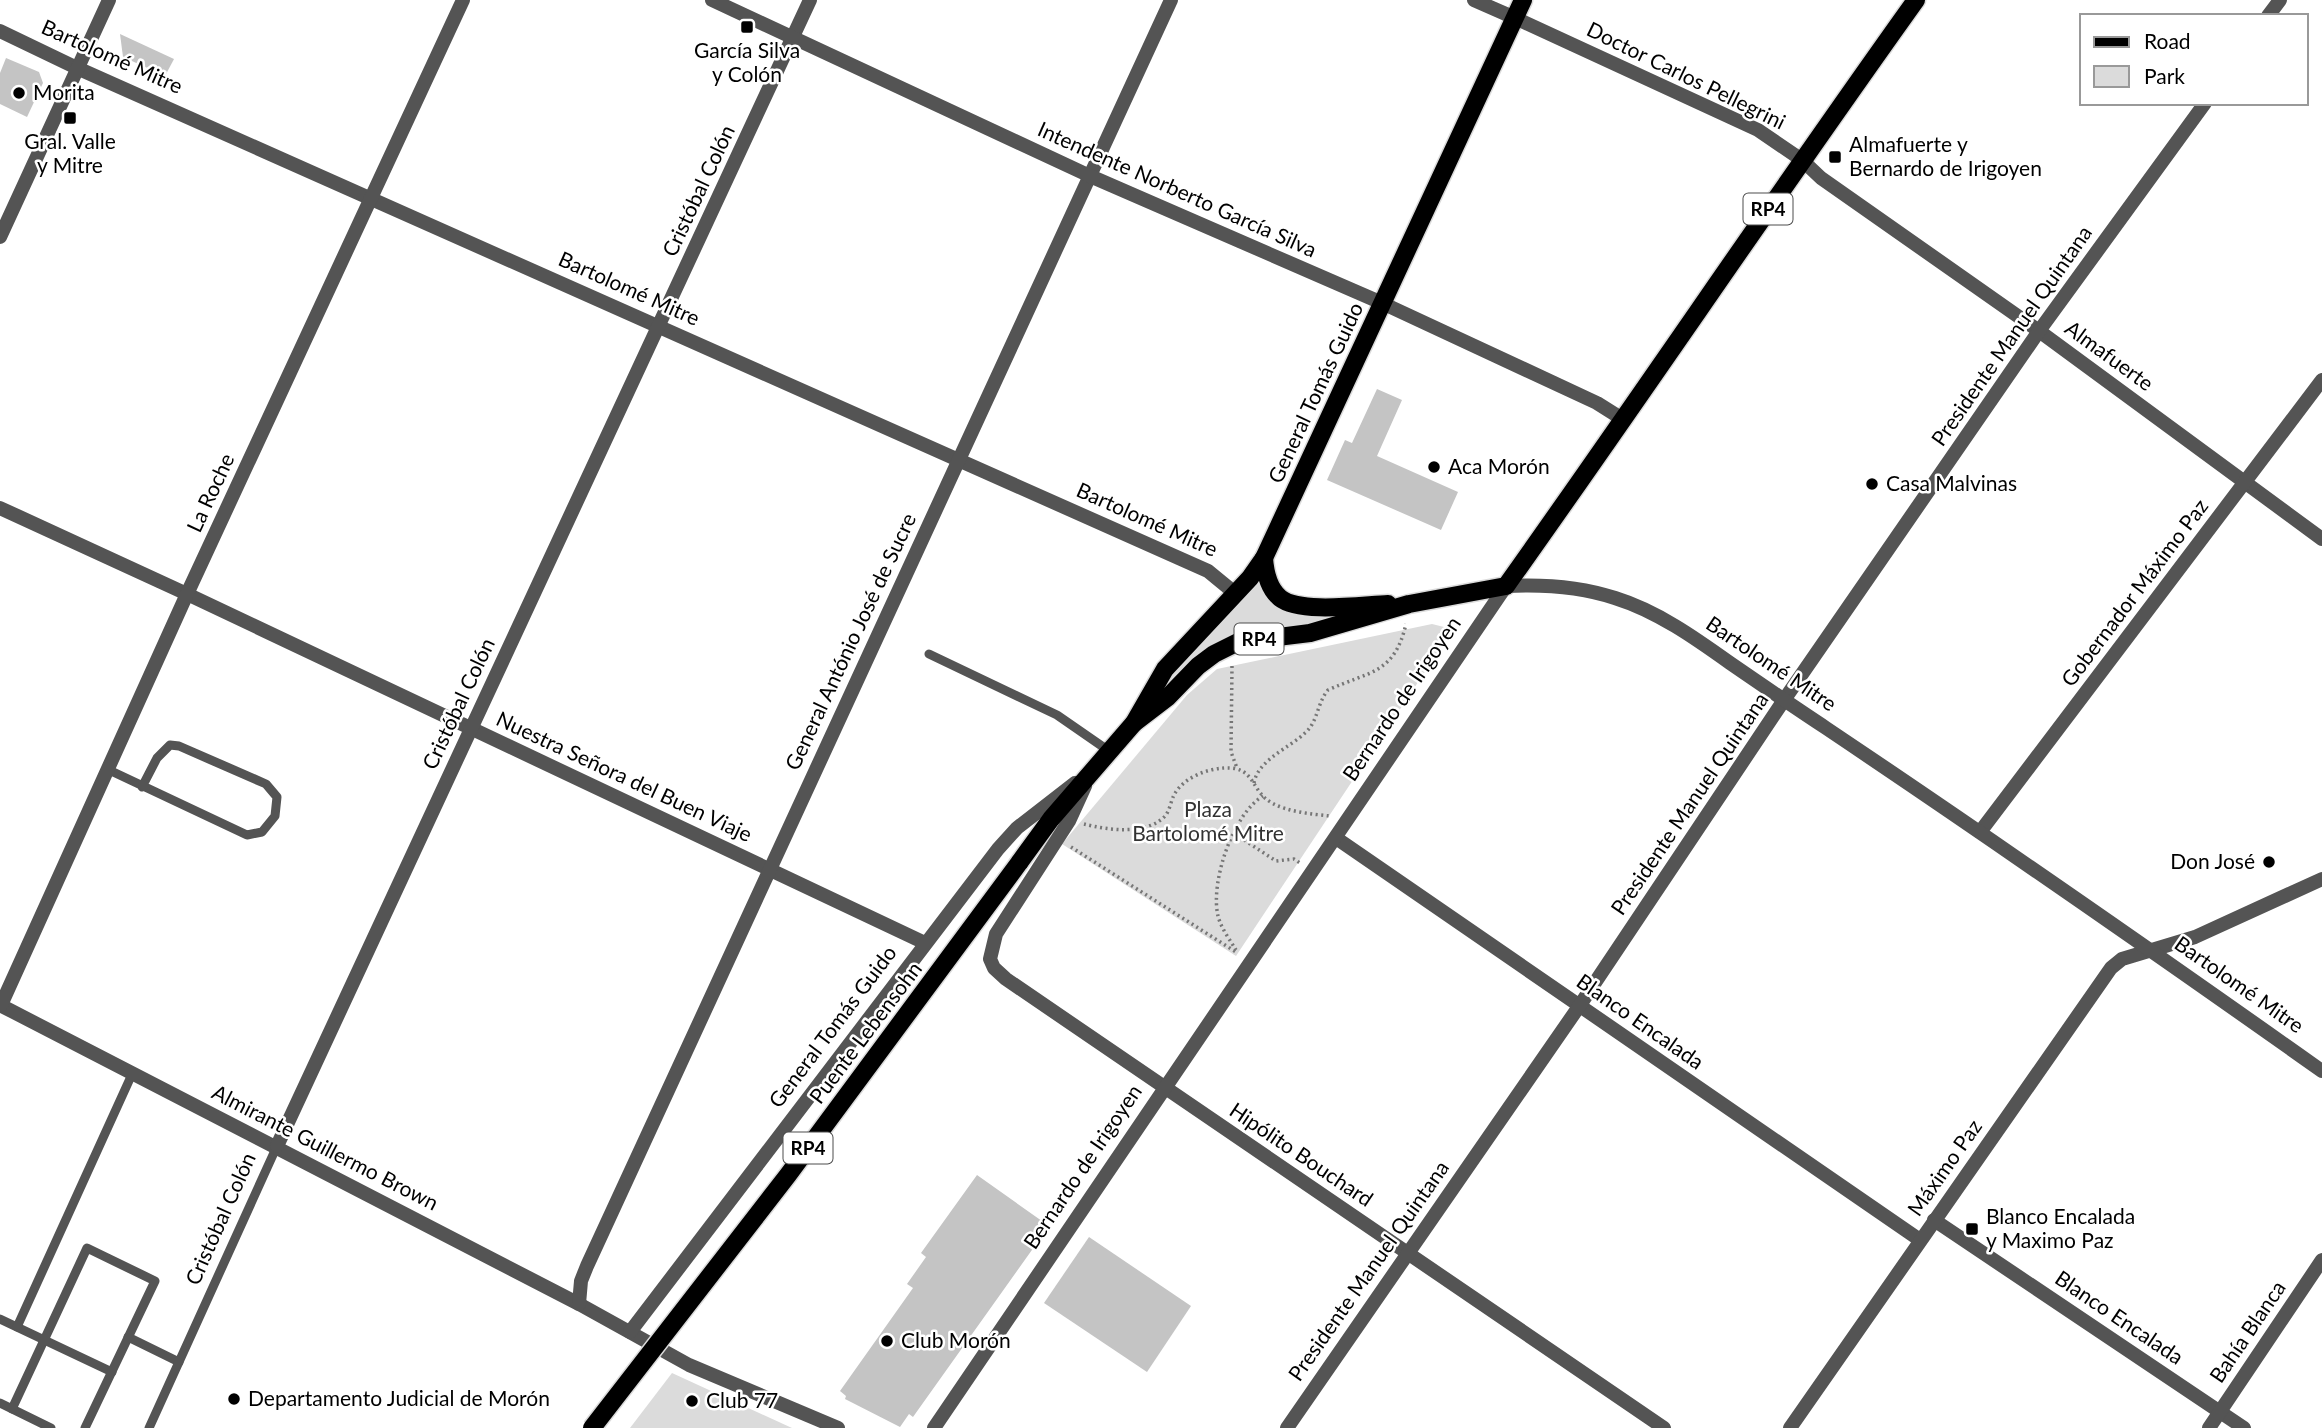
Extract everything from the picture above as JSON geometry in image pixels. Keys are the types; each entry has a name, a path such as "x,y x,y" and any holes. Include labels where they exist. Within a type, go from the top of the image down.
{"main road":[{"name":"General Tomás Guido","path":"1019,863 1051,819 1133,723 1165,669 1236,594 1264,558 1523,0"},
{"name":"Bernardo de Irigoyen","path":"1506,586 1916,0"},
{"path":"1264,558 1268,581 1281,598 1293,604 1409,604"},
{"name":"Bartolomé Mitre","path":"1133,723 1168,697 1198,666 1238,642 1310,633 1409,604 1506,586"},
{"name":"Puente Lebensohn","path":"592,1428 788,1175 1019,863"}],"street":[{"path":"0,237 109,0"},
{"name":"La Roche","path":"0,1006 187,594 463,0"},
{"name":"Intendente Norberto García Silva","path":"712,0 1090,176 1382,303 1597,403 1624,420"},
{"name":"Cristóbal Colón","path":"277,1146 810,0"},
{"name":"General António José de Sucre","path":"579,1304 581,1281 587,1266 1171,0"},
{"name":"Doctor Carlos Pellegrini","path":"1474,0 1758,130 1802,160"},
{"name":"Bartolomé Mitre","path":"0,31 77,68 1208,570 1236,594"},
{"name":"Presidente Manuel Quintana","path":"1287,1428 1580,1005 1784,700 2039,331 2204,105"},
{"name":"Almafuerte","path":"1802,160 1821,178 2039,331 2322,539"},
{"name":"Gobernador Máximo Paz","path":"1980,832 2322,380"},
{"name":"Nuestra Señora del Buen Viaje","path":"0,508 925,943"},
{"name":"Bartolomé Mitre","path":"1506,586 1550,584 1579,588 1616,598 1651,613 1702,643 1980,832 2322,1072"},
{"name":"Bernardo de Irigoyen","path":"934,1428 1506,586"},
{"name":"General Tomás Guido","path":"990,959 996,934 1069,821 1094,769"},
{"name":"General Tomás Guido","path":"630,1332 925,943 1017,828 1094,769"},
{"name":"Blanco Encalada","path":"1336,838 1920,1240"},
{"name":"Máximo Paz","path":"1790,1428 2111,968 2122,959 2195,937 2322,879"},
{"name":"Hipólito Bouchard","path":"990,959 993,968 1006,979 1664,1428"},
{"name":"Almirante Guillermo Brown","path":"0,1006 277,1146 579,1304 689,1365 838,1428"},
{"name":"Blanco Encalada","path":"1934,1220 2244,1428"},
{"name":"Bahía Blanca","path":"2209,1428 2322,1260"}],"lane":[{"path":"929,654 1058,715 1109,751"},
{"path":"109,770 142,787 247,835 262,832 275,816 277,797 266,784 179,746 170,745 157,758 142,787"},
{"path":"17,1327 132,1072"},
{"name":"Cristóbal Colón","path":"149,1428 277,1146"},
{"path":"12,1409 87,1248 155,1281 85,1428"},
{"path":"0,1319 112,1372"},
{"path":"128,1338 179,1362"},
{"path":"0,1403 51,1428"}],"path":[{"path":"1254,782 1262,766 1307,731 1328,690 1383,666 1395,655 1401,644 1409,604"},
{"path":"1224,648 1232,664 1231,752 1237,768"},
{"path":"1069,821 1094,827 1137,828 1154,823 1166,815 1176,792 1188,780 1203,772 1237,768 1245,771 1271,803 1283,808 1349,818"},
{"path":"1237,952 1218,918 1216,898 1220,871 1226,850 1246,812 1263,796"},
{"path":"1235,834 1269,859 1276,862 1294,859 1313,872"},
{"path":"1058,839 1252,961"}],"green space":[{"path":"1259,578 1266,592 1343,612 1312,623 1236,635 1214,644 1190,661 1163,686"},
{"name":"Plaza Bartolomé Mitre","path":"1432,624 1444,627 1448,637 1236,956 1062,844 1187,695 1217,669"},
{"name":"Club 77","path":"672,1373 792,1428 630,1428"}],"building":[{"path":"120,34 174,59 165,76 123,57"},
{"name":"Morita","path":"6,58 39,72 43,83 27,117 0,104 0,73"},
{"path":"1377,389 1402,400 1377,456 1458,492 1441,530 1327,480 1345,440 1352,443"},
{"path":"977,1175 1049,1226 913,1417 909,1414 900,1427 845,1399 846,1396 840,1391 913,1288 907,1284 926,1257 921,1253"},
{"path":"1089,1237 1191,1306 1147,1372 1044,1303"}],"place":[{"name":"García Silva y Colón","path":"747,27"},
{"name":"Morita","path":"19,93"},
{"name":"Gral. Valle y Mitre","path":"70,118"},
{"name":"Almafuerte y Bernardo de Irigoyen","path":"1835,157"},
{"name":"Aca Morón","path":"1434,467"},
{"name":"Casa Malvinas","path":"1872,484"},
{"name":"Don José","path":"2269,862"},
{"name":"Blanco Encalada y Maximo Paz","path":"1972,1229"},
{"name":"Club Morón","path":"887,1341"},
{"name":"Departamento Judicial de Morón","path":"234,1399"},
{"name":"Club 77","path":"692,1401"}]}
